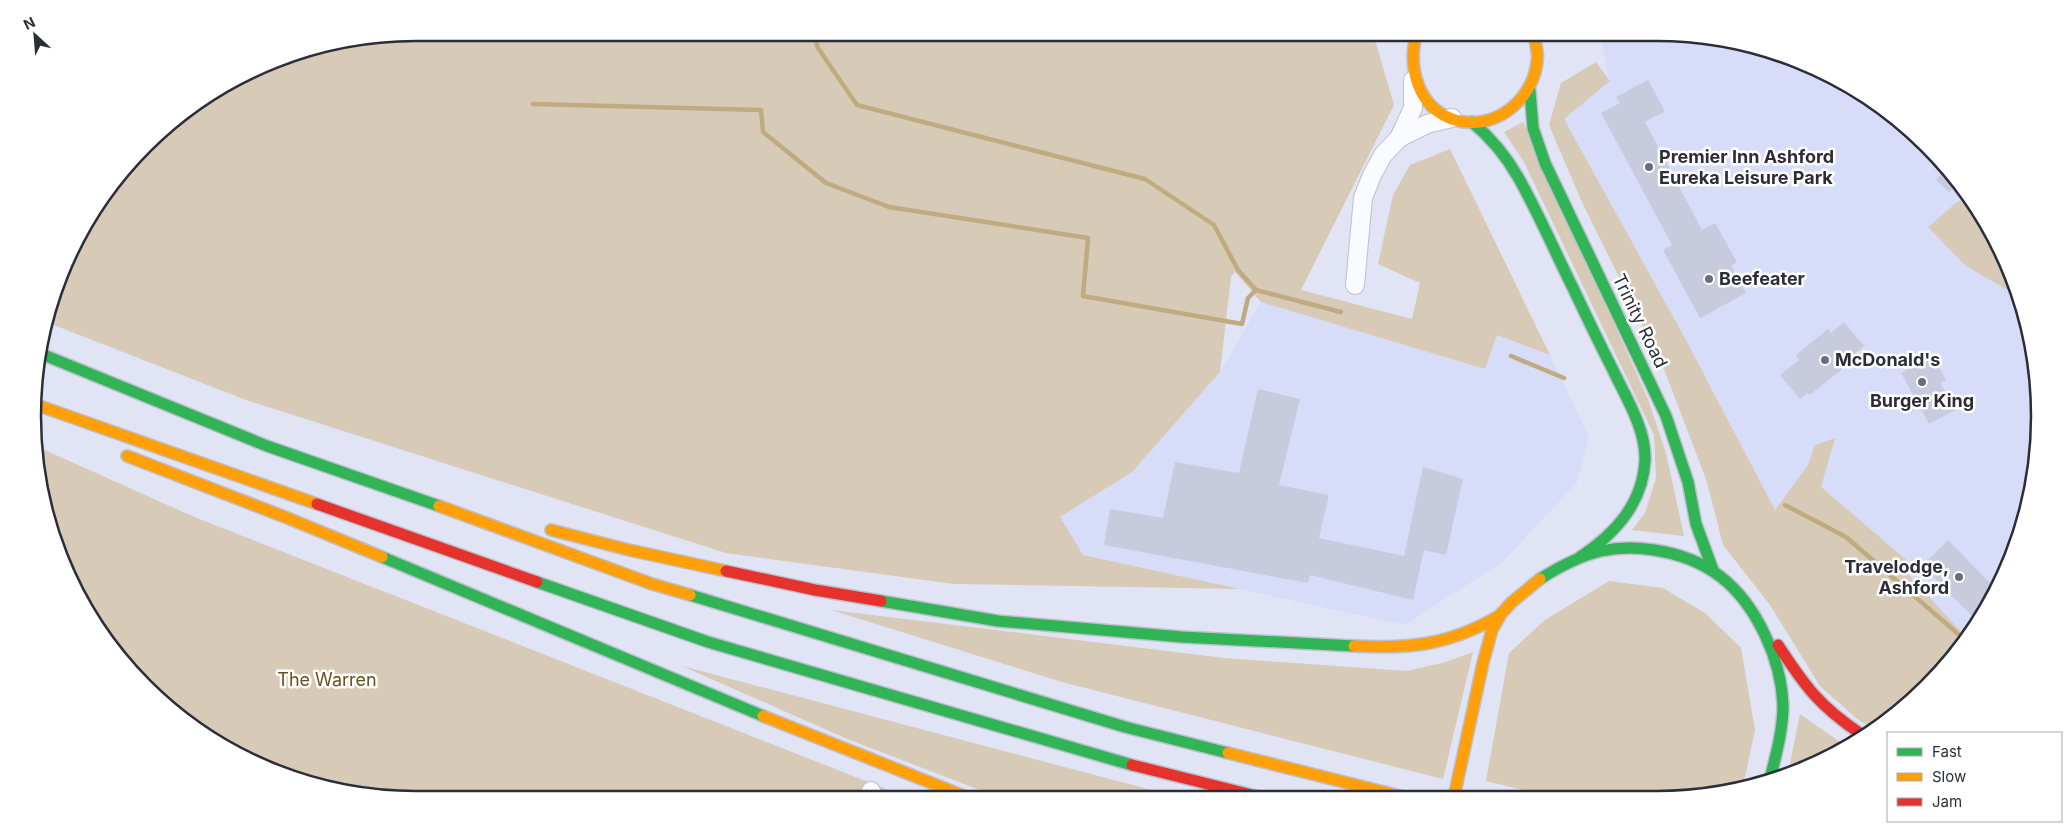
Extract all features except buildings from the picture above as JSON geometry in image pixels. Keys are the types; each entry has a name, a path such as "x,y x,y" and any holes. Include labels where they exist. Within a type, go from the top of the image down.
{"main road":[{"name":"Trinity Road","path":"1407,41 1412,49"},
{"name":"Trinity Road","path":"1414,41 1412,49 1413,74 1424,97 1436,109 1452,118 1472,122 1498,118 1515,108 1530,91 1538,68 1536,41"},
{"name":"Trinity Road","path":"1530,91 1533,128 1545,163 1666,416 1688,482 1696,524 1713,570"},
{"name":"Trinity Road","path":"1472,122 1490,137 1518,176 1627,398 1642,441 1644,470 1633,504 1606,538 1580,557"},
{"path":"46,356 267,446 429,502 652,584 1125,727 1380,791"},
{"path":"41,407 708,642 1118,762 1236,791"},
{"path":"41,412 86,435"},
{"path":"118,452 285,517 710,696 951,791"},
{"path":"429,502 514,521"},
{"path":"542,528 629,550 815,590 998,621 1182,637 1388,648 1420,647 1453,640 1475,632 1499,616 1535,584 1556,569 1580,557 1616,548 1638,548 1691,558 1713,570 1734,589 1778,645 1802,683 1834,716 1858,732"},
{"path":"1455,791 1482,667 1499,616"},
{"path":"1762,627 1778,672 1782,696 1782,720 1771,772"}],"street":[{"path":"1355,285 1363,198 1372,175 1383,155 1399,138 1413,108 1413,74"},
{"path":"1399,138 1427,124 1452,118"}],"shaded area":[{"path":"1602,41 1656,41 1705,44 1729,48 1776,61 1843,91 1884,119 1903,134 1938,169 1968,208 1992,250 2011,296 2018,319 2028,367 2031,416 2028,465 2024,489 2011,536 1992,582 1961,633 1895,578 1775,510 1686,340 1564,119 1609,81"},
{"path":"1261,302 1485,369 1497,335 1550,355 1589,437 1577,483 1502,562 1405,625 1083,555 1060,517 1132,472 1220,372"}],"green space":[{"path":"416,41 1375,41 1394,105 1301,290 1412,319 1420,283 1378,264 1393,195 1410,165 1450,149 1550,355 1497,335 1485,369 1261,302 1235,272 1231,277 1220,372 1132,472 1060,517 1083,555 1240,589 954,584 726,553 246,400 53,325 61,296 80,250 104,208 134,169 169,134 208,104 250,80 296,61 319,54 367,44"},
{"path":"1596,62 1610,81 1564,119 1686,340 1775,510 1808,465 1815,445 1835,438 1821,487 1911,564 1904,570 1962,632 1921,681 1903,698 1867,726 1820,686 1770,605 1723,545 1707,482 1664,369 1581,200 1549,125 1561,83"},
{"path":"1523,122 1648,399 1666,453 1684,536 1632,530 1645,513 1656,478 1654,435 1524,162 1504,132"},
{"path":"1962,200 1981,229 2009,291 1966,266 1928,227"},
{"name":"The Warren","path":"43,449 192,516 891,791 391,790 343,784 296,771 273,762 229,741 208,728 169,698 134,663 104,624 80,582 61,536 48,489"},
{"path":"1609,581 1663,588 1705,613 1741,648 1755,730 1744,780 1705,788 1656,791 1527,791 1486,781 1509,653 1545,620"},
{"path":"831,610 1224,658 1407,671 1446,662 1473,652 1443,779 1062,682"},
{"path":"682,666 1155,791 982,791 845,738"},
{"path":"1800,714 1840,742 1822,752 1790,766"}],"waterway":[{"path":"816,41 818,48 857,105 1145,179 1214,225 1238,270 1256,290 1341,312"},
{"path":"533,104 761,110 763,132 826,183 889,207 1088,238 1083,296 1242,324 1248,298 1256,290"},
{"path":"1511,356 1564,378"},
{"path":"1785,505 1846,537 1960,635"}],"traffic: fast":[{"path":"1530,91 1533,128 1545,163 1666,416 1688,482 1696,524 1713,570"},
{"path":"1472,122 1503,154 1525,190 1628,401 1642,436 1645,460 1643,476 1633,504 1615,528 1580,557"},
{"path":"46,356 267,446 439,506"},
{"path":"1540,579 1562,566 1593,553 1628,548 1647,549 1673,554 1707,567 1721,577 1746,602 1765,635 1775,660 1781,687 1783,714 1772,772"},
{"path":"382,557 763,716"},
{"path":"537,582 708,642 1132,765"},
{"path":"690,595 1125,727 1228,753"},
{"path":"881,601 998,621 1182,637 1354,646"}],"traffic: slow":[{"path":"1415,41 1413,58 1415,72 1424,96 1442,114 1455,120 1470,123 1497,117 1509,110 1520,100 1534,76 1537,58 1535,41"},
{"path":"41,407 317,504"},
{"path":"127,456 382,557"},
{"path":"439,506 652,584 690,595"},
{"path":"551,530 629,550 726,571"},
{"path":"1455,791 1492,630 1501,614 1512,602 1540,579"},
{"path":"1354,646 1393,647 1429,643 1464,633 1499,616"},
{"path":"763,716 951,791"},
{"path":"1228,753 1380,791"}],"traffic: jam":[{"path":"317,504 537,582"},
{"path":"726,571 815,590 881,601"},
{"path":"1778,645 1805,684 1823,704 1858,732"},
{"path":"1132,765 1236,791"}],"place":[{"name":"Premier Inn Ashford Eureka Leisure Park","path":"1649,167"},
{"name":"Beefeater","path":"1709,279"},
{"name":"McDonald's","path":"1825,360"},
{"name":"Burger King","path":"1922,382"},
{"name":"Travelodge, Ashford","path":"1959,577"}]}
